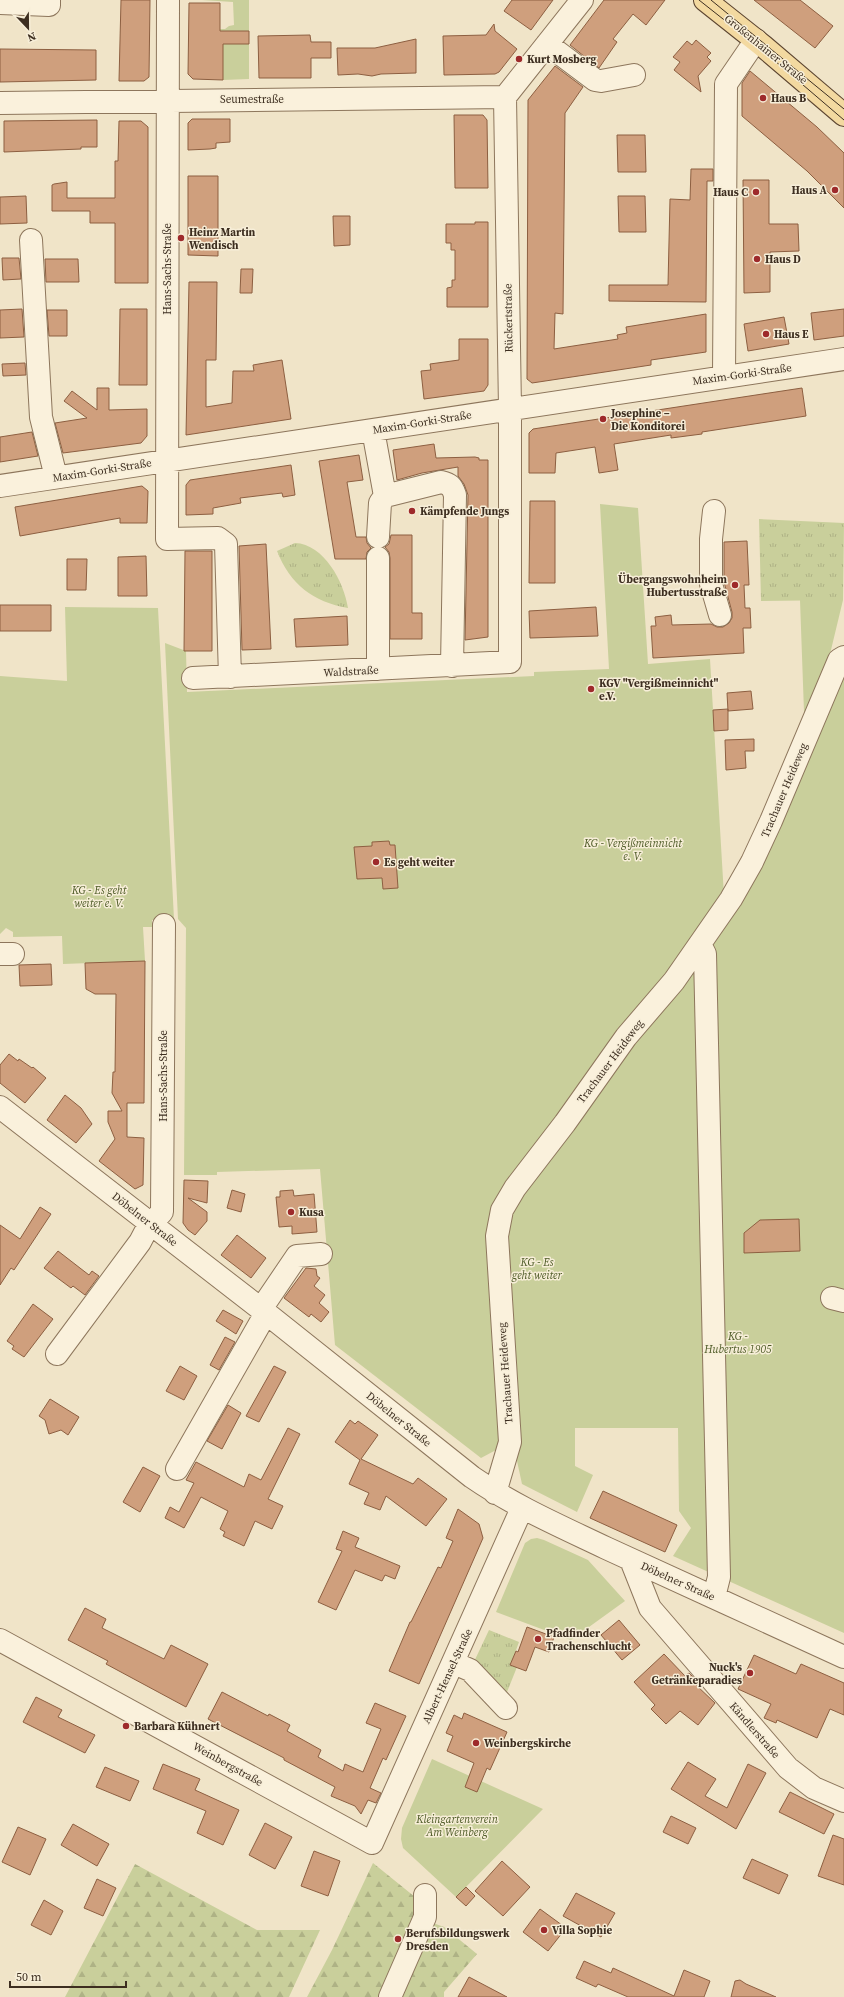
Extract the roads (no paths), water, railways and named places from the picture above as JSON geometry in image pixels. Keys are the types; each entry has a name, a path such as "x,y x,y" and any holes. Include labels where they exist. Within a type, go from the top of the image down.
{"main road":[{"name":"Großenhainer Straße","path":"705,0 756,40 844,115"}],"street":[{"path":"0,3 49,5 49,0"},
{"name":"Hans-Sachs-Straße","path":"168,0 166,100 167,539 218,538 226,544 230,678"},
{"path":"505,97 582,0"},
{"path":"724,376 726,84 756,40"},
{"path":"547,44 595,80 601,81 634,75"},
{"name":"Seumestraße","path":"0,103 505,97"},
{"name":"Rückertstraße","path":"505,97 510,409 510,662"},
{"path":"31,240 41,417 56,477"},
{"name":"Maxim-Gorki-Straße","path":"0,486 844,359"},
{"path":"373,430 385,496"},
{"path":"378,537 380,503 385,496 441,482 449,484 453,488 455,495 452,666"},
{"path":"714,511 711,539 711,584 720,615"},
{"path":"378,558 378,669"},
{"name":"Trachauer Heideweg","path":"495,1493 510,1442 497,1236 502,1210 514,1188 565,1123 626,1037 674,981 731,899 752,862 839,660 844,658"},
{"name":"Waldstraße","path":"193,678 230,678 510,662"},
{"name":"Hans-Sachs-Straße","path":"57,1354 140,1242 150,1223 162,1212 164,925"},
{"path":"700,944 705,954 719,1577 714,1597"},
{"name":"Döbelner Straße","path":"0,1108 264,1311 472,1477 495,1493 522,1508 631,1560 844,1657"},
{"path":"177,1469 264,1311 298,1256 321,1254"},
{"name":"Albert-Hensel-Straße","path":"372,1843 454,1663 522,1508"},
{"name":"Kändlerstraße","path":"631,1560 650,1608 788,1768 814,1788 844,1801"},
{"name":"Weinbergstraße","path":"0,1640 372,1843"},
{"path":"454,1663 470,1670 506,1708"},
{"path":"390,1997 425,1917 425,1895"}],"tram line":[{"path":"699,0 761,49 844,120"},
{"path":"711,0 844,109"}],"place":[{"name":"Kurt Mosberg","path":"519,59"},
{"name":"Haus B","path":"763,98"},
{"name":"Haus A","path":"835,190"},
{"name":"Haus C","path":"756,192"},
{"name":"Heinz Martin Wendisch","path":"181,238"},
{"name":"Haus D","path":"757,259"},
{"name":"Haus E","path":"766,334"},
{"name":"Josephine – Die Konditorei","path":"603,419"},
{"name":"Kämpfende Jungs","path":"412,511"},
{"name":"Übergangswohnheim Hubertusstraße","path":"735,585"},
{"name":"KGV \"Vergißmeinnicht\" e.V.","path":"591,689"},
{"name":"Es geht weiter","path":"376,862"},
{"name":"Kusa","path":"291,1212"},
{"name":"Pfadfinder Trachenschlucht","path":"538,1639"},
{"name":"Nuck's Getränkeparadies","path":"750,1673"},
{"name":"Barbara Kühnert","path":"126,1726"},
{"name":"Weinbergskirche","path":"476,1743"},
{"name":"Villa Sophie","path":"544,1930"},
{"name":"Berufsbildungswerk Dresden","path":"398,1939"}],"park label":[{"name":"KG - Vergißmeinnicht e. V.","path":"633,849"},
{"name":"KG - Es geht weiter e. V.","path":"99,896"},
{"name":"KG - Es geht weiter","path":"537,1268"},
{"name":"KG - Hubertus 1905","path":"738,1342"},
{"name":"Kleingartenverein Am Weinberg","path":"457,1825"}]}
